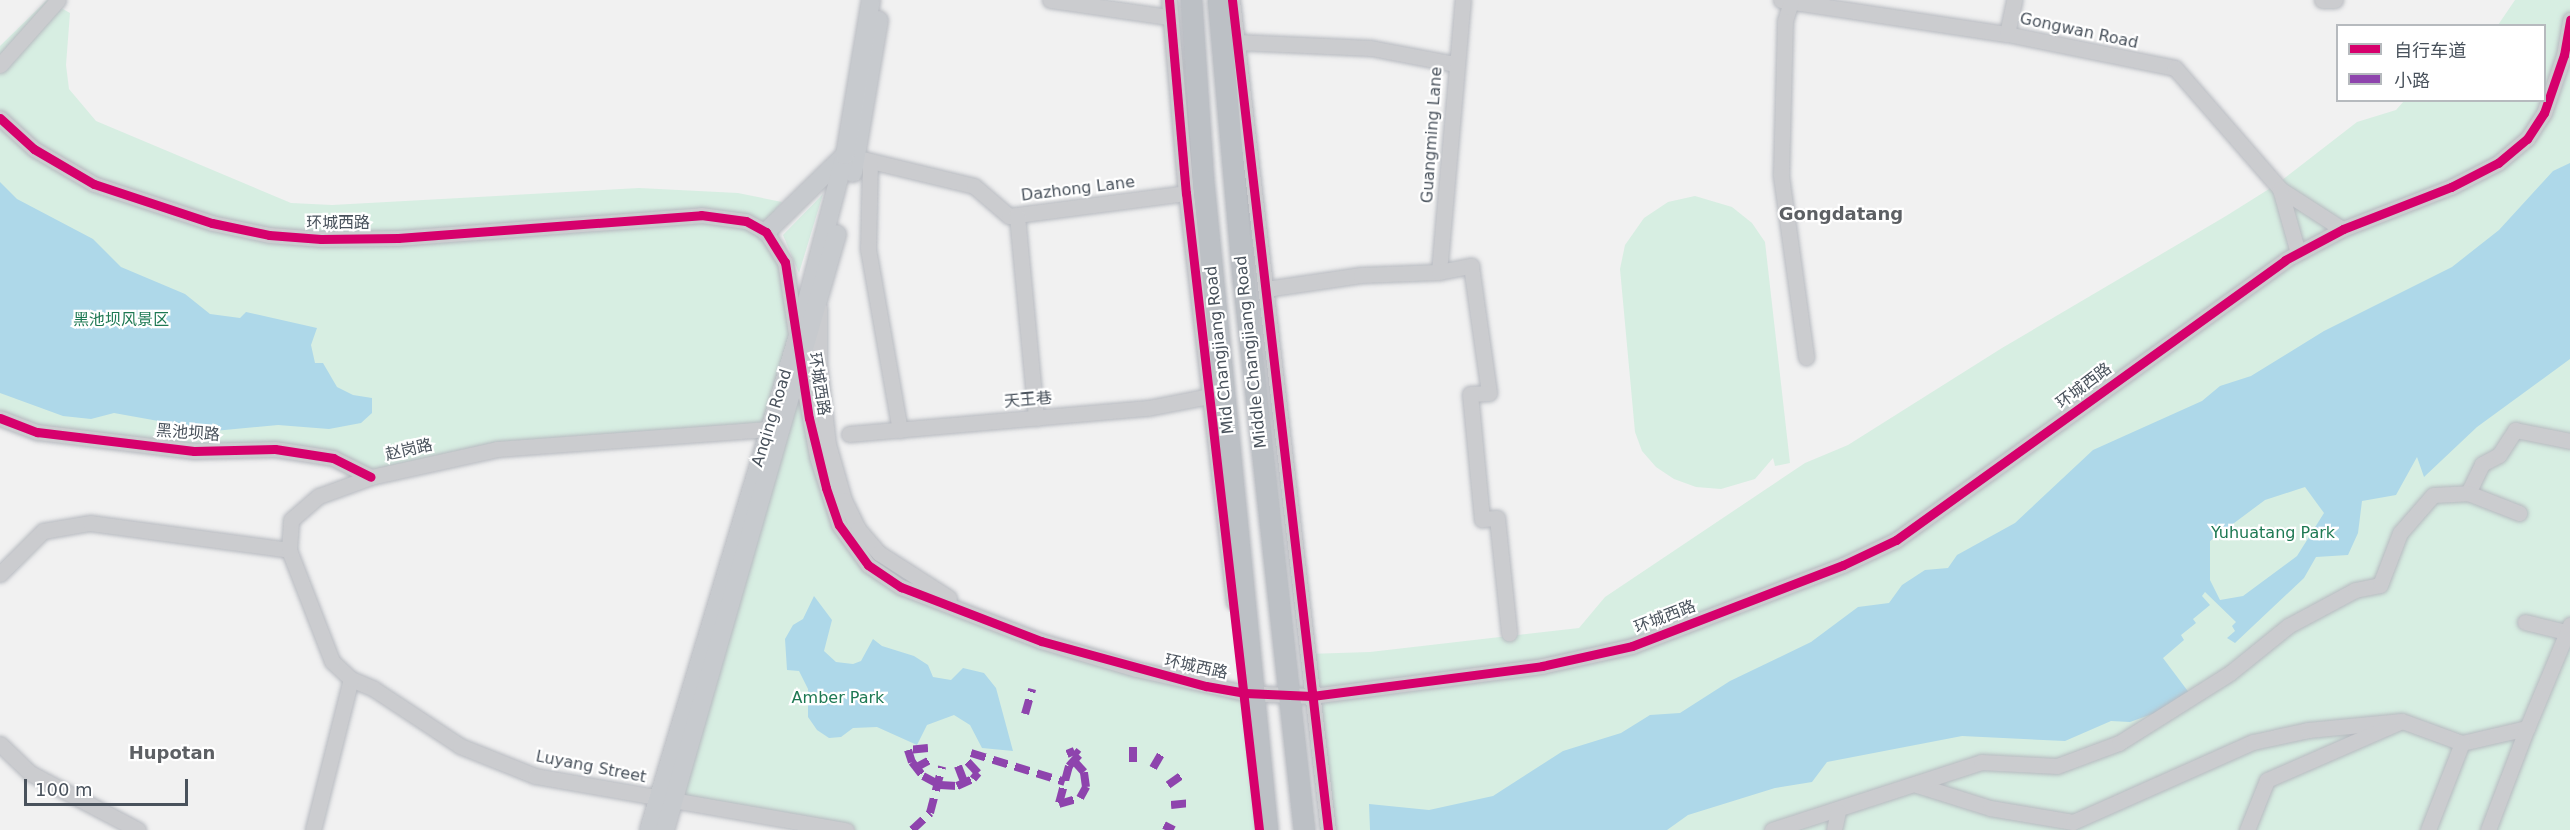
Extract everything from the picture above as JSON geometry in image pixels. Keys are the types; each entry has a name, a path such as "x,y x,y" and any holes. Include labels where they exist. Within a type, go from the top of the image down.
{"highway":[{"name":"Mid Changjiang Road","path":"1191,0 1203,180 1251,695 1267,830"},
{"name":"Middle Changjiang Road","path":"1218,0 1243,279 1304,830"}],"main road":[{"name":"Anqing Road","path":"665,830 666,800 768,429 857,158 871,0"},
{"name":"Anqing Road","path":"649,830 666,800 819,306 857,158 882,0"},
{"path":"766,232 857,158"}],"street":[{"path":"0,65 58,0"},
{"path":"1050,0 1168,17"},
{"path":"1169,0 1168,17 1186,193 1210,396 1251,695 1259,830"},
{"path":"1232,0 1328,830"},
{"name":"Guangming Lane","path":"1439,272 1455,64 1463,0"},
{"path":"2007,34 2014,0"},
{"path":"2322,0 2335,0"},
{"path":"1786,1 1781,176 1806,357"},
{"name":"Gongwan Road","path":"1786,1 2007,34 2175,68 2280,189"},
{"name":"环城西路","path":"0,118 34,149 94,184 192,217 269,235 321,239 398,238 720,216 746,221 766,232 788,270 801,366 826,488 852,547 890,581 982,619 1136,669 1251,695 1290,699 1542,666 1632,646 1843,565 1921,525 2141,361 2298,253 2342,229 2481,174 2527,139 2553,90 2570,20"},
{"path":"1237,42 1371,48 1455,64"},
{"path":"857,158 868,249 900,430"},
{"name":"Dazhong Lane","path":"857,158 974,186 1006,214 1017,216 1186,193"},
{"path":"2280,189 2342,229"},
{"path":"2280,189 2298,253"},
{"path":"1017,216 1036,417"},
{"path":"1266,289 1361,275 1439,272 1472,266 1489,393 1470,394 1482,519 1497,518 1509,633"},
{"path":"819,306 819,364 828,444 844,500 858,529 879,554 982,619"},
{"name":"天王巷","path":"849,434 1148,408 1210,396"},
{"name":"黑池坝路","path":"0,418 37,432 194,452 275,449 333,458 371,477"},
{"name":"赵岗路","path":"351,679 332,661 290,550 291,520 320,496 371,477 497,449 768,429"},
{"path":"2468,493 2482,464 2499,455 2515,430 2570,441"},
{"path":"1772,830 1838,812 1982,762 2057,766 2119,742 2230,673 2288,626 2355,590 2380,585 2400,533 2433,495 2468,493 2518,513"},
{"path":"0,574 43,531 90,523 290,550"},
{"path":"2488,830 2527,728 2569,630 2524,622"},
{"path":"313,830 351,679"},
{"name":"Luyang Street","path":"351,679 374,689 460,746 498,763 572,785 666,800 791,825 846,830"},
{"path":"1917,785 1990,808 2073,822 2253,742 2308,730 2402,721 2462,743 2527,728"},
{"path":"2247,830 2267,780 2402,721"},
{"path":"2428,830 2462,743"},
{"path":"0,744 30,773 138,830"},
{"path":"1834,830 1838,812"}],"green space":[{"name":"黑池坝风景区","path":"47,0 70,13 66,65 69,89 96,121 291,203 332,205 639,188 738,193 782,202 760,228 777,246 797,339 768,429 497,449 371,477 333,458 194,451 0,418 0,46"},
{"name":"Yuhuatang Park","path":"2515,0 2570,0 2570,830 1328,830 1307,654 1370,652 1579,628 1605,597 1805,463 1848,445 2002,348 2226,216 2277,184 2357,122 2396,110 2403,102 2546,102 2546,24 2499,24"},
{"path":"823,194 799,273 783,235"},
{"path":"1695,196 1732,207 1752,223 1765,242 1790,463 1775,466 1773,458 1755,479 1721,489 1696,487 1674,479 1656,467 1642,451 1635,432 1620,269 1625,245 1644,218 1668,202"},
{"name":"Amber Park","path":"801,366 826,488 868,565 982,619 1245,693 1259,830 846,830 674,801"}],"water":[{"path":"2570,163 2570,359 2477,427 2424,477 2417,457 2396,495 2362,501 2358,533 2348,555 2316,557 2304,578 2235,643 2227,638 2235,631 2232,626 2236,622 2205,592 2202,596 2210,605 2193,619 2196,623 2181,635 2184,640 2163,658 2190,694 2169,708 2130,722 2111,721 2065,741 1962,736 1827,762 1812,782 1775,788 1688,815 1667,830 1370,830 1369,804 1429,810 1493,796 1563,751 1621,733 1650,715 1680,713 1730,681 1811,642 1858,607 1889,603 1902,585 1925,570 1948,568 1957,555 2015,523 2093,450 2202,401 2220,386 2251,376 2324,331 2452,267 2499,230 2553,171","holes":["2305,487 2324,513 2297,556 2243,596 2220,600 2210,580 2210,541 2265,500"]},
{"path":"0,182 17,199 93,239 121,267 185,294 210,314 240,318 246,312 317,328 311,345 315,363 323,363 337,387 353,395 372,398 372,413 361,423 329,429 278,425 214,431 114,413 91,419 63,416 0,393"},
{"path":"814,596 832,620 824,651 836,662 853,664 861,661 873,639 882,646 914,656 928,665 933,677 951,680 963,668 984,673 996,688 1013,751 982,748 970,725 954,715 927,725 917,745 877,727 853,728 841,737 829,738 817,730 808,717 808,689 799,671 787,670 785,639 793,625 803,619"}],"marked path":[{"path":"1025,714 1032,689"},
{"path":"1133,747 1133,762"},
{"path":"928,748 908,750 912,762 923,776 940,785 957,786 973,779 978,773 966,760"},
{"path":"1067,754 1074,751 1079,755 1069,766 1059,804 1080,798 1086,787 1084,772 1074,761"},
{"path":"971,753 1065,782"},
{"path":"1153,768 1161,754"},
{"path":"915,768 932,759"},
{"path":"958,766 965,784"},
{"path":"912,830 930,813 942,767"},
{"path":"1168,785 1181,776"},
{"path":"1171,805 1189,803"},
{"path":"1164,825 1174,830"}],"cycle path":[{"path":"1169,0 1186,193 1259,830"},
{"path":"1232,0 1328,830"},
{"path":"0,118 34,149 94,184 212,223 269,235 321,239 398,238 701,215 746,221 766,232 785,262 809,418 826,488 839,525 868,565 901,587 1041,641 1206,686 1245,693 1312,696 1542,666 1632,646 1843,565 1896,540 2285,260 2343,229 2451,187 2498,163 2527,139 2544,113 2564,55 2570,20"},
{"path":"0,418 37,432 194,451 275,449 333,458 371,477"}],"district":[{"name":"Gongdatang","path":"1841,214"},
{"name":"Hupotan","path":"172,753"}]}
